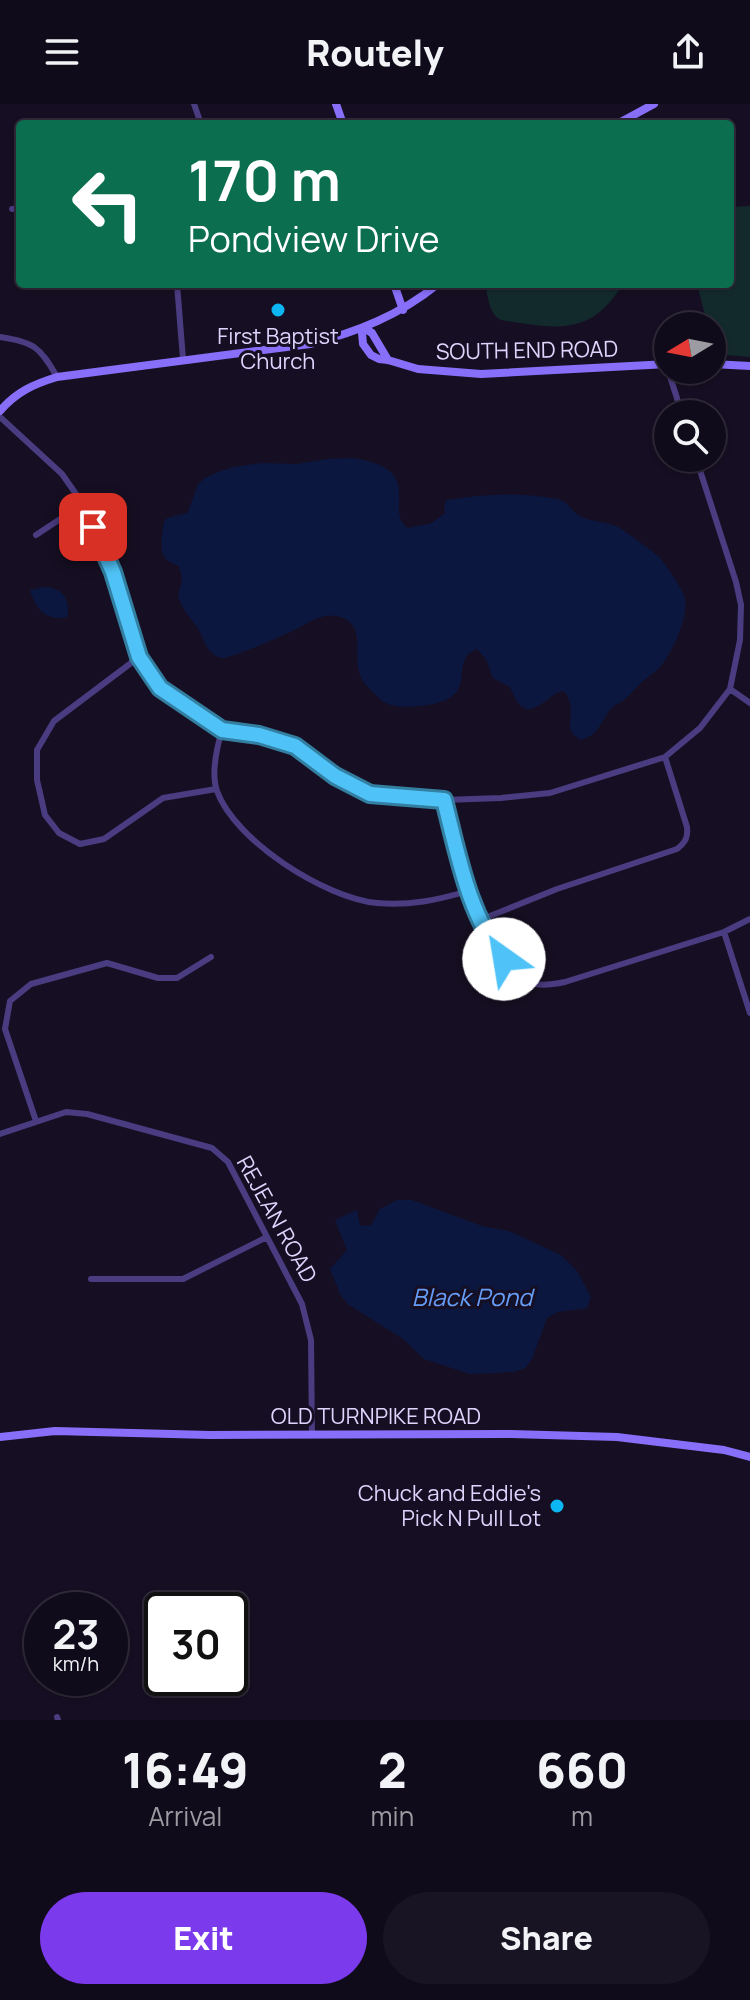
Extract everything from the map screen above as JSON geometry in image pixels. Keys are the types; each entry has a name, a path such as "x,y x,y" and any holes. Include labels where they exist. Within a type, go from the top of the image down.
{"main road":[{"path":"624,120 654,104"},
{"path":"395,288 403,310"},
{"path":"0,411 10,399 33,384 57,377 310,344 364,328 403,310 433,288"},
{"name":"SOUTH END ROAD","path":"364,328 372,333 388,360 418,369 481,374 654,368"},
{"path":"726,365 750,366"},
{"name":"OLD TURNPIKE ROAD","path":"0,1437 55,1431 210,1435 511,1434 617,1437 724,1450 750,1457"}],"street":[{"path":"177,288 183,359"},
{"path":"0,337 27,342 45,355 57,377"},
{"path":"0,417 62,474 83,504 113,572 139,657 160,688 222,730 259,735 295,746 335,776 370,794 444,800 550,793 665,757 700,728 730,689 740,640 741,605 701,472"},
{"path":"36,535 83,504"},
{"path":"139,657 54,721 37,750 37,780 45,815 59,833 80,844 104,839 163,798 216,789"},
{"path":"730,689 750,703"},
{"path":"222,730 216,754 216,789 233,819 266,849 311,881 346,896 376,902 408,904 468,891"},
{"path":"480,920 557,889 677,849 683,844 688,837 687,827 665,757"},
{"path":"444,800 468,891 480,920 493,945 515,973 536,984 565,982 724,932 750,919"},
{"path":"724,932 750,1013"},
{"path":"36,1121 5,1029 10,1001 31,984 107,963 158,978 177,978 211,957"},
{"name":"REJEAN ROAD","path":"0,1134 66,1112 87,1114 212,1148 228,1162 302,1304 311,1340 312,1435"},
{"path":"91,1279 183,1279 267,1237"}],"green space":[{"path":"750,206 750,357 726,355 726,312 704,312 698,288 734,288 734,207"},
{"path":"486,288 621,288 593,317 569,325 501,320 491,309"}],"water":[{"path":"351,458 375,463 389,471 399,490 401,521 408,528 432,523 445,513 447,500 529,495 561,500 580,516 619,528 660,558 684,595 682,626 665,661 611,709 595,732 581,740 571,730 571,707 566,693 558,692 536,707 525,708 510,687 493,678 486,659 477,649 464,662 459,687 454,695 444,701 409,707 385,703 361,677 356,632 346,619 336,616 320,617 271,641 227,657 218,657 208,648 180,601 182,578 179,566 166,559 162,551 164,521 188,512 198,484 221,471 262,463 296,464"},
{"path":"45,587 64,596 68,605 67,617 48,616 35,603 30,590"},
{"name":"Black Pond","path":"397,1200 412,1200 482,1226 509,1231 561,1255 577,1271 591,1297 587,1308 558,1312 547,1318 532,1359 525,1368 514,1372 470,1374 424,1359 403,1339 349,1305 341,1296 330,1269 347,1250 335,1220 357,1210 360,1226 371,1225 380,1209"}],"place":[{"name":"First Baptist Church","path":"278,310"},
{"name":"Chuck and Eddie's Pick N Pull Lot","path":"557,1506"}],"route":[{"path":"93,527 113,572 139,657 160,688 222,730 259,735 295,746 335,776 370,794 444,800 468,891 493,945 504,959"}]}
